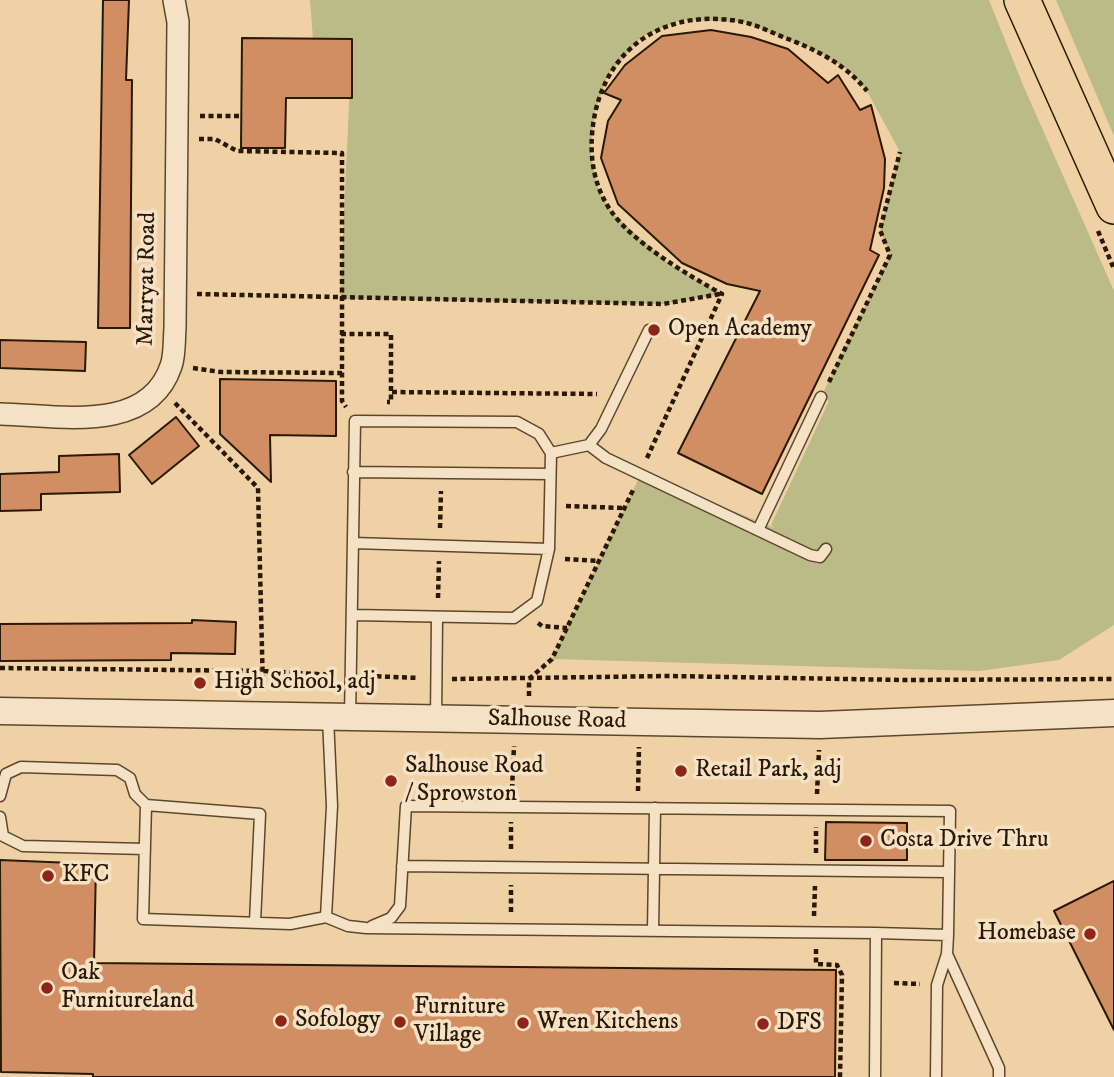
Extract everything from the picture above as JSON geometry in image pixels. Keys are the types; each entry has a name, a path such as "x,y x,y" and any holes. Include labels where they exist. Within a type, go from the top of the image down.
{"highway":[{"path":"1022,0 1114,206"}],"street":[{"name":"Marryat Road","path":"0,414 120,415 143,404 160,387 172,365 176,292 178,22 174,0"},
{"name":"Salhouse Road","path":"0,711 820,724 1114,713"}],"lane":[{"path":"551,453 589,445 601,429 649,330"},
{"path":"758,530 821,397"},
{"path":"326,917 339,718 351,675 355,421 517,422 539,434 551,453 548,554 537,601 514,618 354,615"},
{"path":"589,445 606,458 810,555 820,557 826,549"},
{"path":"353,472 550,474"},
{"path":"353,542 440,545 548,554"},
{"path":"436,719 437,618"},
{"path":"0,796 6,775 21,767 117,770 130,778 135,794 146,805 260,814 255,922"},
{"path":"146,805 143,919 290,924 326,917 348,926 366,928 948,935"},
{"path":"366,928 396,913 400,906 406,806 950,811 948,935 947,954 937,985 936,1077"},
{"path":"653,931 655,808"},
{"path":"0,817 3,836 23,846 145,849"},
{"path":"402,866 949,872"},
{"path":"875,1077 876,933"},
{"path":"947,954 999,1068 999,1077"}],"path":[{"path":"722,294 668,263 612,213 598,188 590,150 595,112 608,75 641,37 681,20 743,22 811,48 850,71 867,91"},
{"path":"177,116 242,116"},
{"path":"177,139 215,139 237,151 342,153 342,401 355,421"},
{"path":"821,397 890,255 880,230 900,152"},
{"path":"176,292 340,299 663,304 722,294"},
{"path":"722,294 641,474 552,659 529,679 670,676 905,680 1114,679"},
{"path":"638,315 644,303"},
{"path":"341,334 391,334 391,402 379,402"},
{"path":"172,365 221,372 342,373"},
{"path":"160,387 258,488 264,717"},
{"path":"392,392 600,394"},
{"path":"441,392 441,421"},
{"path":"342,401 354,401"},
{"path":"437,618 441,473"},
{"path":"549,505 624,508"},
{"path":"548,554 599,561"},
{"path":"523,611 542,626 567,628"},
{"path":"0,668 262,671 351,675"},
{"path":"510,930 514,720"},
{"path":"820,724 814,933 816,964 837,965 842,982 840,1077"},
{"path":"842,982 937,985"}],"green space":[{"path":"310,0 989,0 1023,85 1114,291 1114,625 1059,660 979,671 552,659 641,474 775,528 771,525 829,401 821,397 890,255 880,230 900,152 867,91 850,71 811,48 743,22 681,20 641,37 608,75 595,112 590,150 598,188 612,213 668,263 722,294 663,304 340,299 352,40 313,39"},
{"path":"1056,0 1114,0 1114,136"}],"building":[{"path":"103,0 129,0 126,80 132,80 130,328 98,328"},
{"path":"711,30 751,37 788,49 828,83 838,75 860,110 871,105 885,159 884,188 870,250 879,255 762,494 678,453 760,291 727,284 682,263 618,204 601,158 608,121 621,100 604,93 625,65 662,36"},
{"path":"242,38 352,39 352,98 286,98 285,148 241,148"},
{"path":"0,340 86,342 85,371 0,368"},
{"path":"220,379 336,381 336,436 270,435 271,482 220,434"},
{"path":"176,417 199,446 152,484 129,455"},
{"path":"119,454 120,492 41,494 41,510 0,511 0,474 59,472 59,456"},
{"path":"192,620 236,622 235,654 171,653 171,660 0,661 0,624 192,623"},
{"name":"Costa Drive Thru","path":"826,822 907,823 907,860 825,860"},
{"path":"0,860 96,864 94,963 836,970 835,1077 93,1077 93,1074 1,1072"},
{"name":"Homebase","path":"1114,881 1114,1030 1054,911"}],"place":[{"name":"Open Academy","path":"654,330"},
{"name":"High School, adj","path":"200,683"},
{"name":"Retail Park, adj","path":"681,771"},
{"name":"Salhouse Road / Sprowston","path":"391,781"},
{"name":"Costa Drive Thru","path":"866,841"},
{"name":"KFC","path":"48,876"},
{"name":"Homebase","path":"1090,934"},
{"name":"Oak Furnitureland","path":"47,988"},
{"name":"Sofology","path":"281,1021"},
{"name":"Furniture Village","path":"400,1022"},
{"name":"Wren Kitchens","path":"523,1023"},
{"name":"DFS","path":"763,1024"}]}
